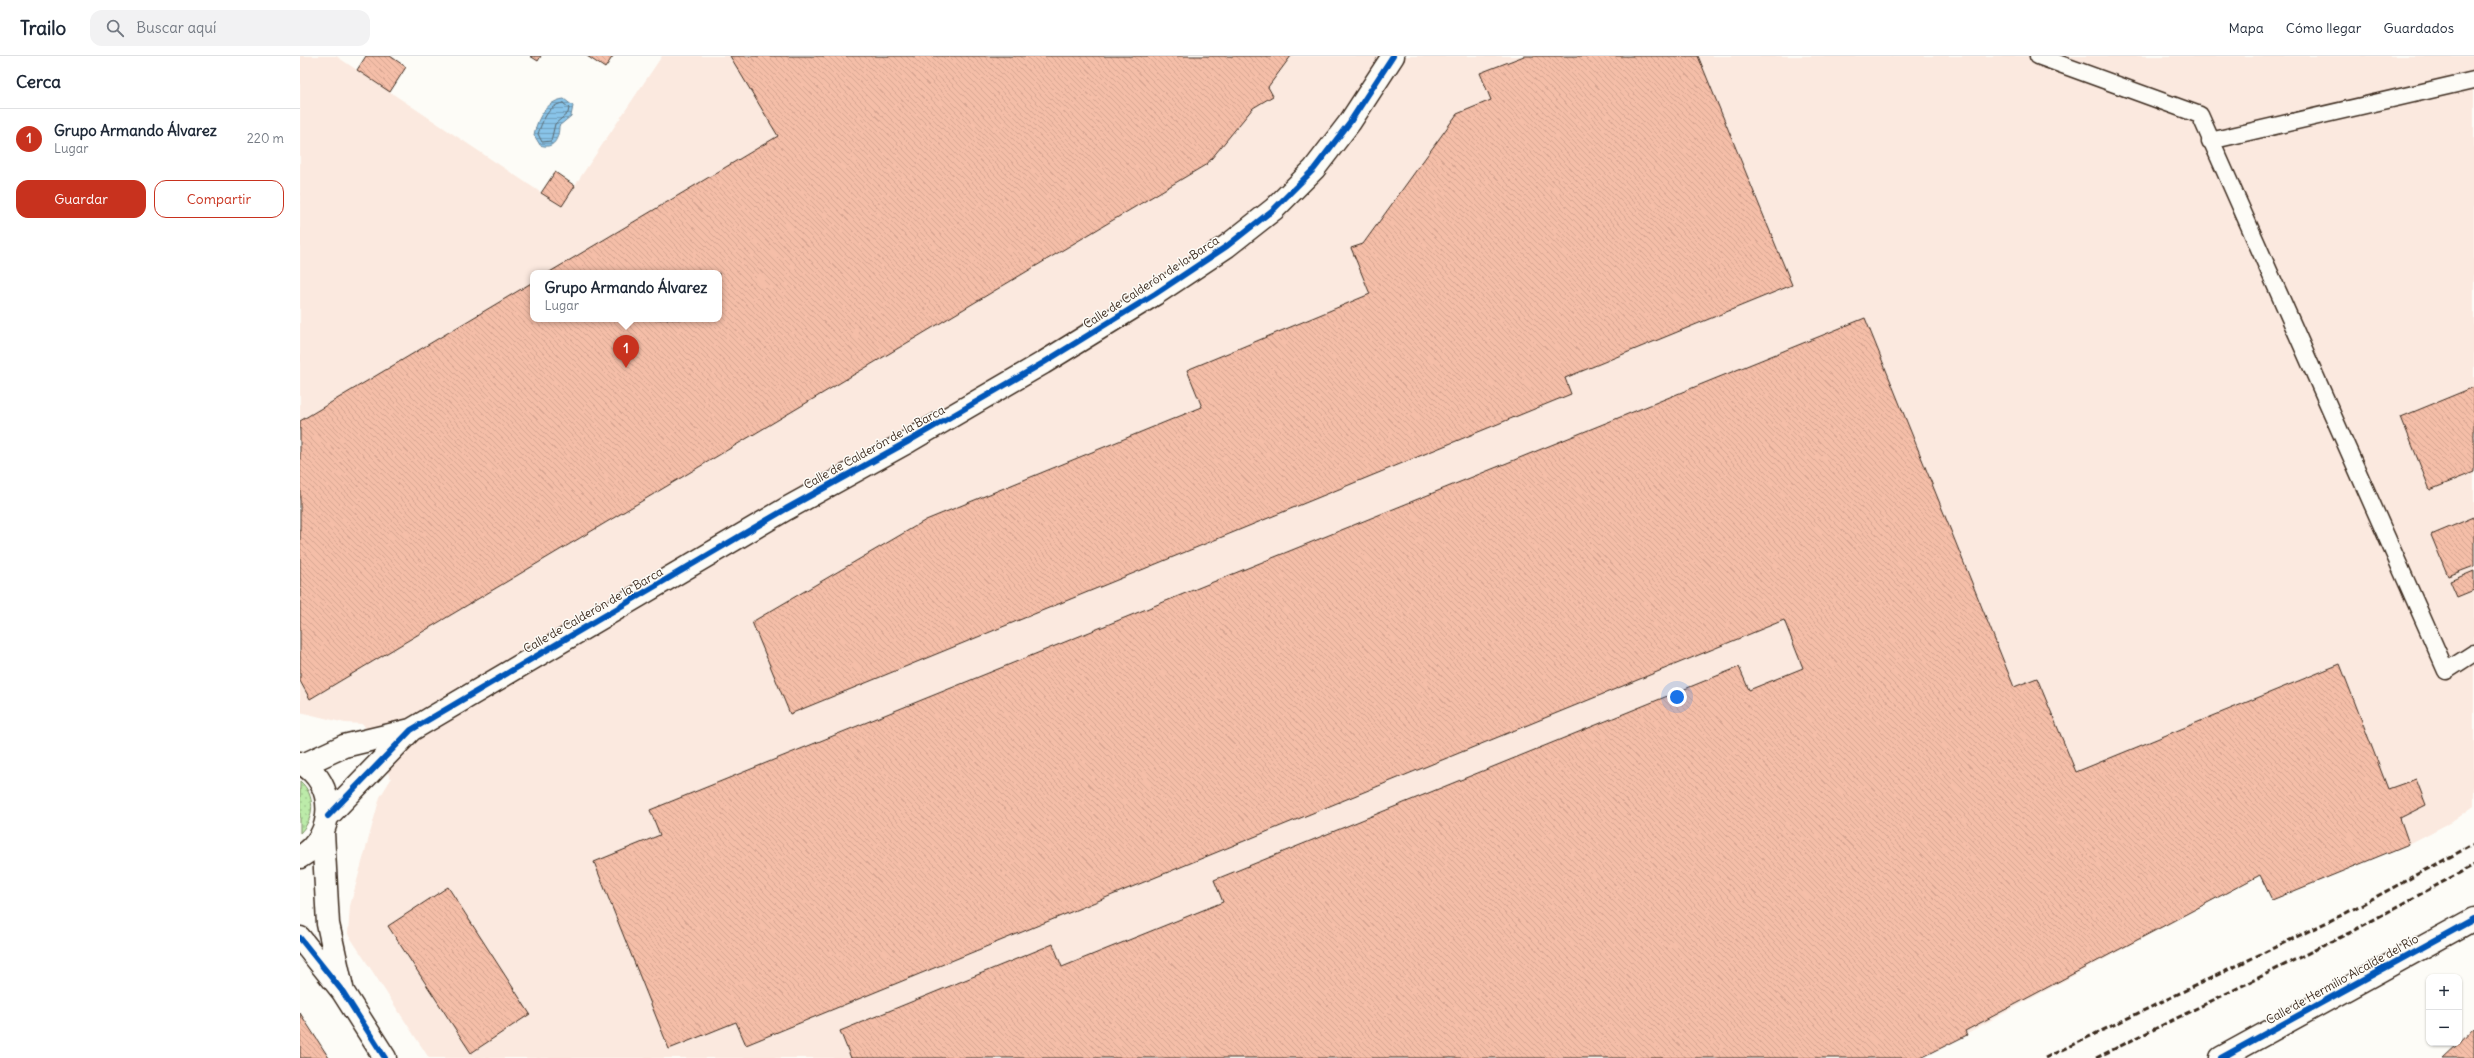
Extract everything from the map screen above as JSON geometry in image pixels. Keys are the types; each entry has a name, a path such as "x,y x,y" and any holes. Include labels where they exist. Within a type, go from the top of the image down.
{"street":[{"name":"Calle de Calderón de la Barca","path":"302,764 344,746 411,730 786,509 909,441 1030,371 1195,268 1252,227 1314,169 1350,122 1394,56"},
{"name":"Calle de Calderón de la Barca","path":"300,857 315,846 326,824 411,730"},
{"path":"302,764 321,784 327,799 328,924 343,992"},
{"name":"Calle de Hermilio Alcalde del Río","path":"2221,1058 2474,919"},
{"path":"300,938 343,992 385,1058"}],"lane":[{"path":"2038,56 2200,115 2210,141 2446,671 2474,653"},
{"path":"2210,141 2474,80"}],"shaded area":[{"path":"300,56 336,56 561,206 662,56 2474,56 2474,806 2455,820 2409,844 2272,900 2260,875 1921,1058 429,1058 348,934 350,906 380,797 391,779 363,724 345,723 300,712"}],"green space":[{"path":"300,781 309,793 312,807 309,821 300,833"}],"water":[{"path":"564,99 573,106 571,116 559,126 557,139 555,142 549,146 540,145 534,135 540,117 552,103"}],"building":[{"path":"366,56 390,56 406,67 390,92 357,70"},
{"path":"530,56 541,56 538,61"},
{"path":"587,56 613,56 605,68"},
{"path":"730,56 1291,56 1268,87 1273,96 1253,108 1207,164 310,699 300,681 300,421 530,284 530,322 722,322 722,270 553,270 778,136"},
{"path":"1524,56 1698,56 1792,285 1565,378 1571,394 790,714 752,622 926,520 1202,407 1187,370 1370,294 1351,248 1363,244 1457,114 1491,100 1480,73"},
{"path":"555,172 575,186 562,206 541,193"},
{"path":"1865,318 2014,687 2037,678 2076,772 2340,664 2388,789 2416,779 2426,805 2400,818 2409,844 2272,900 2260,875 1965,1031 1967,1035 1921,1058 851,1058 840,1031 1053,944 1062,967 1223,902 1214,880 1739,667 1749,690 1803,668 1784,620 746,1045 736,1022 669,1049 594,862 660,835 650,810"},
{"path":"2474,387 2474,472 2430,490 2401,417"},
{"path":"2474,517 2474,566 2448,576 2431,535"},
{"path":"2474,571 2474,590 2457,597 2450,581"},
{"path":"448,887 530,1014 471,1053 388,926"},
{"path":"300,1013 329,1058 300,1058"},
{"path":"2474,1027 2474,1058 2443,1058 2456,1046 2462,1046 2462,1040"}],"railway":[{"path":"2045,1058 2344,914 2474,844"},
{"path":"2096,1058 2351,932 2474,865"}],"cycle path":[{"path":"328,816 411,730 786,509 909,441 1043,363 1155,294 1227,246 1274,209 1314,169 1350,122 1393,56"},
{"path":"2221,1058 2474,919"},
{"path":"300,938 343,992 385,1058"}],"place":[{"name":"Grupo Armando Álvarez","path":"626,368"}]}
